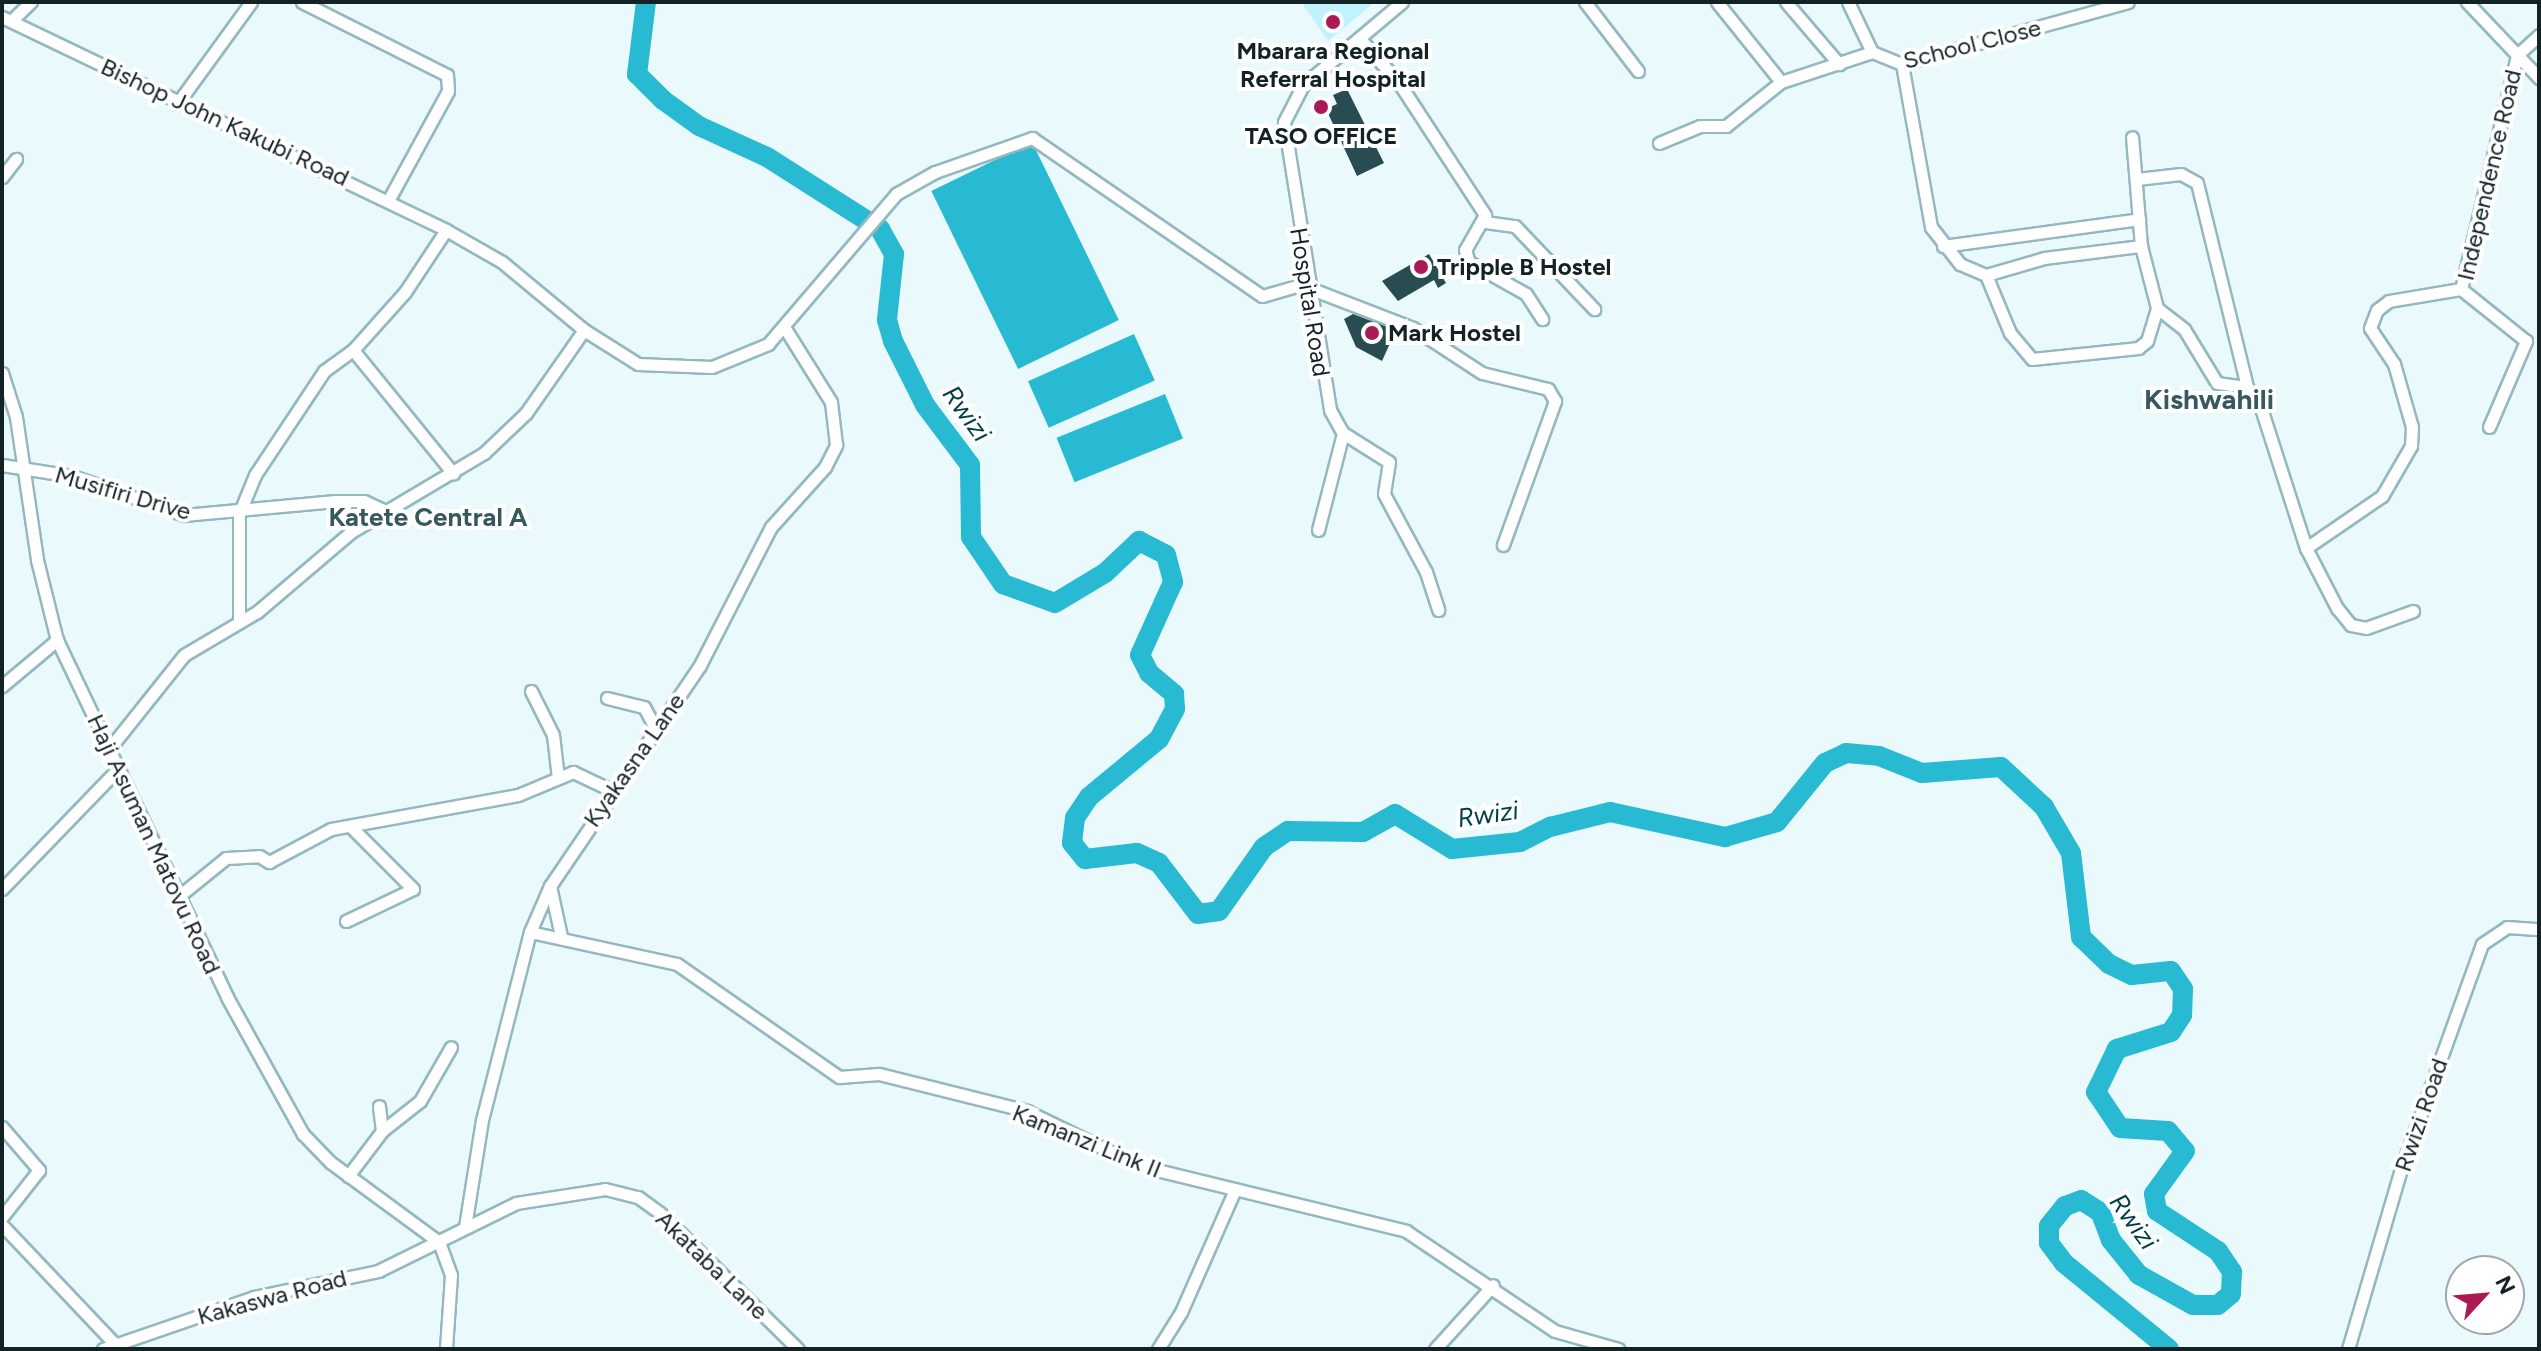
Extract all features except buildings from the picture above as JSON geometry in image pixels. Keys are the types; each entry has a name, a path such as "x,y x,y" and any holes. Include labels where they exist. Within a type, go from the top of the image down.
{"street":[{"path":"6,19 31,2"},
{"path":"177,104 251,2"},
{"path":"302,2 447,75 448,91 389,199"},
{"name":"Hospital Road","path":"1343,433 1321,380 1284,122 1303,85 1402,2"},
{"path":"1585,2 1638,71"},
{"path":"1717,2 1781,82"},
{"path":"1786,2 1839,64"},
{"name":"School Close","path":"1848,2 1872,52 1902,64 2128,2"},
{"path":"2467,2 2539,78"},
{"name":"Bishop John Kakubi Road","path":"6,19 177,104 389,199 446,230 502,262 584,330 638,364 683,368 739,358 786,330"},
{"name":"Independence Road","path":"2489,427 2526,341 2461,289 2517,55 2539,35"},
{"path":"1360,39 1399,83 1485,222"},
{"path":"1659,143 1700,126 1726,126 1781,82 1872,52"},
{"path":"1902,64 1931,227 1960,264 1986,275 2044,258 2141,246"},
{"path":"1986,275 2010,333 2032,359 2138,348 2147,341 2157,308 2141,246 2132,137"},
{"path":"786,330 883,208 935,172 1040,139 1090,182 1253,291 1275,296 1308,286 1413,328 1482,373 1552,394 1555,401 1503,545"},
{"path":"2,177 16,159"},
{"path":"2137,179 2181,174 2197,183 2247,387 2261,408 2306,548 2351,625 2380,627 2413,611"},
{"path":"1943,246 2139,219"},
{"path":"1485,222 1515,226 1594,309"},
{"path":"1485,222 1465,250 1469,262 1526,294 1542,319"},
{"path":"239,620 239,514 255,475 324,371 353,350 405,292 446,230"},
{"path":"2306,548 2382,496 2411,446 2412,427 2394,364 2370,328 2377,310 2389,301 2461,289"},
{"path":"2157,308 2184,329 2217,383 2247,387"},
{"path":"109,749 184,655 239,620 385,511 453,473 526,413 584,330"},
{"name":"Kyakasna Lane","path":"465,1227 482,1120 530,932 550,886 611,790 700,665 771,527 825,467 836,445 831,402 786,330"},
{"path":"353,350 453,473"},
{"name":"Haji Asuman Matovu Road","path":"2,373 26,469 37,560 57,640 179,896 303,1134 348,1176 439,1242"},
{"path":"1318,530 1343,433 1389,462 1384,494 1426,572 1438,610"},
{"name":"Musifiri Drive","path":"2,465 72,476 184,515 239,514 335,501 364,501 385,511"},
{"path":"2,686 57,640"},
{"path":"531,691 553,735 558,778"},
{"path":"607,698 644,707 655,728"},
{"path":"2,889 118,769"},
{"path":"179,896 226,858 259,856 269,862 331,829 352,828 518,795 573,772 611,790"},
{"path":"346,921 413,889 352,828"},
{"path":"550,886 561,936"},
{"name":"Rwizi Road","path":"2348,1349 2401,1169 2482,944 2507,927 2539,929"},
{"name":"Kamanzi Link II","path":"530,932 561,936 677,964 839,1077 879,1074 1027,1111 1140,1166 1234,1192 1406,1231 1493,1285 1555,1331 1618,1349"},
{"path":"348,1176 382,1131 420,1101 451,1047"},
{"path":"379,1106 382,1131"},
{"path":"2,1127 39,1170 2,1217"},
{"name":"Akataba Lane","path":"439,1242 516,1203 570,1191 605,1189 638,1197 798,1349"},
{"path":"1158,1349 1181,1312 1234,1192"},
{"path":"2,1225 116,1345"},
{"path":"439,1242 451,1275 453,1317 446,1349"},
{"name":"Kakaswa Road","path":"103,1349 130,1345 254,1297 378,1271 439,1242"},
{"path":"1435,1349 1493,1285"}],"shaded area":[{"name":"Mbarara Regional Referral Hospital","path":"1301,2 1375,2 1328,41"}],"water":[{"path":"1032,142 1119,320 1018,369 931,191"},
{"path":"1134,334 1155,381 1049,428 1028,381"},
{"path":"1165,394 1183,439 1075,482 1057,438"}],"waterway":[{"name":"Rwizi","path":"646,2 637,74 663,100 699,126 767,157 880,229 894,254 887,320 893,341 925,405 970,465 971,537 1003,584 1055,603 1105,573 1139,541 1166,555 1173,582 1140,655 1149,673 1174,694 1175,709 1159,739 1089,797 1075,818 1072,843 1085,859 1137,853 1159,863 1198,914 1219,911 1264,847 1288,831 1363,832 1395,814 1452,849 1520,842 1550,827 1610,812 1725,837 1777,822 1825,763 1846,753 1879,756 1922,773 2001,767 2044,807 2071,853 2081,937 2109,964 2132,975 2171,971 2183,989 2182,1015 2171,1032 2117,1049 2096,1092 2120,1128 2168,1131 2185,1151 2154,1194 2157,1211 2218,1251 2232,1272 2231,1294 2218,1305 2193,1305 2139,1275 2111,1240 2100,1212 2081,1200 2065,1206 2049,1226 2049,1243 2064,1263 2169,1349"}],"place":[{"name":"Mbarara Regional Referral Hospital","path":"1333,22"},
{"name":"TASO OFFICE","path":"1321,107"},
{"name":"Tripple B Hostel","path":"1421,267"},
{"name":"Mark Hostel","path":"1372,333"}],"district":[{"name":"Kishwahili","path":"2209,399"},
{"name":"Katete Central A","path":"428,518"}]}
